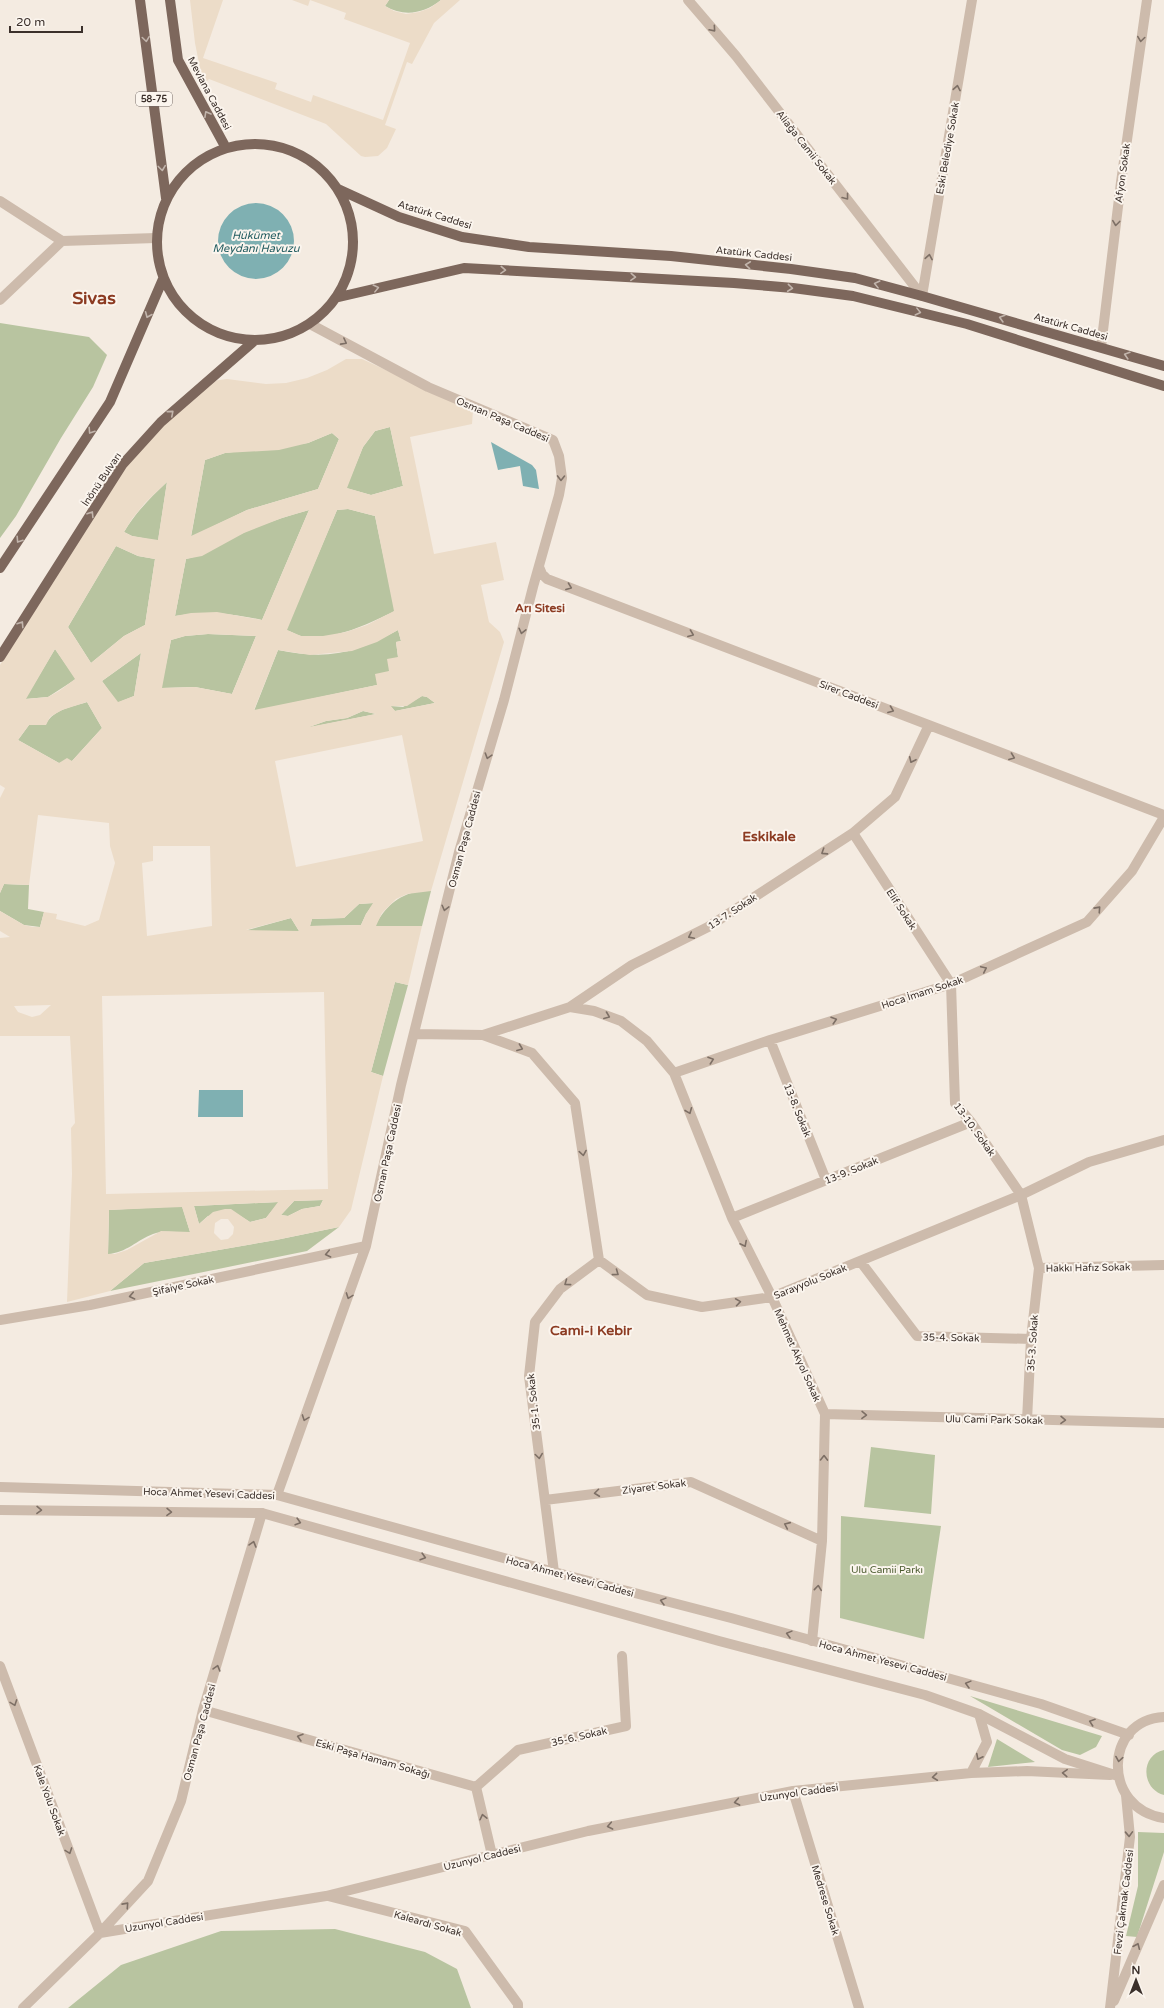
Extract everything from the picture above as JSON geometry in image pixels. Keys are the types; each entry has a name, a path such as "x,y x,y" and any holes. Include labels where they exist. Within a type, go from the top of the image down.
{"main road":[{"name":"58-75","path":"140,0 166,198"},
{"name":"Mevlana Caddesi","path":"170,0 178,60 226,148"},
{"path":"242,144 258,144 289,150 317,166 338,190 349,214 353,234 353,250 350,266 338,297 310,324 273,339 254,341 221,335 192,318 174,298 163,279 157,259 156,238 159,218 166,198 185,172 211,154 226,148 242,144"},
{"name":"Atatürk Caddesi","path":"338,190 399,217 462,237 530,247 671,256 791,269 855,278 1164,366"},
{"path":"338,297 464,268 734,283 793,288 854,296 967,324 1164,386"},
{"path":"0,568 110,402 163,279"},
{"name":"İnönü Bulvarı","path":"0,657 122,465 160,422 254,341"}],"street":[{"name":"Aliağa Camii Sokak","path":"688,0 736,56 922,296"},
{"name":"Eski Belediye Sokak","path":"922,296 972,0"},
{"name":"Afyon Sokak","path":"1101,347 1121,182 1147,0"},
{"path":"0,201 62,241 156,238"},
{"path":"0,300 62,241"},
{"name":"Osman Paşa Caddesi","path":"277,1495 366,1246 401,1085 459,852 504,700 559,496 562,478 559,456 553,440 428,387 310,324"},
{"name":"Sirer Caddesi","path":"539,566 542,574 547,579 1164,816"},
{"name":"13-7. Sokak","path":"483,1034 570,1007 632,965 708,927 853,833 895,797 929,725"},
{"name":"Hoca İmam Sokak","path":"674,1073 770,1040 951,984 1087,922 1132,871 1164,816"},
{"name":"Elif Sokak","path":"853,833 951,984"},
{"name":"13-10. Sokak","path":"951,984 954,1103 971,1122 1021,1194"},
{"name":"Mehmet Akyol Sokak","path":"570,1007 594,1011 621,1021 647,1040 674,1073 732,1218 772,1297 824,1414 822,1541 812,1641"},
{"path":"414,1034 483,1034 532,1053 575,1103 599,1260"},
{"name":"13-8. Sokak","path":"770,1040 826,1180"},
{"name":"13-9. Sokak","path":"732,1218 971,1122"},
{"name":"Sarayyolu Sokak","path":"599,1260 647,1295 702,1307 772,1297 1021,1194 1089,1162 1164,1140"},
{"name":"Hakkı Hafız Sokak","path":"1021,1194 1039,1268 1164,1265"},
{"name":"Şifaiye Sokak","path":"0,1320 90,1305 366,1246"},
{"name":"35-1. Sokak","path":"554,1572 529,1376 535,1322 560,1289 599,1260"},
{"name":"35-4. Sokak","path":"860,1261 917,1336 1031,1339"},
{"name":"35-3. Sokak","path":"1027,1420 1031,1339 1039,1268"},
{"name":"Ulu Cami Park Sokak","path":"824,1414 1164,1423"},
{"name":"Ziyaret Sokak","path":"545,1500 692,1482 822,1541"},
{"name":"Hoca Ahmet Yesevi Caddesi","path":"0,1487 277,1495 1041,1704 1129,1735"},
{"name":"Hoca Ahmet Yesevi Caddesi","path":"0,1510 262,1512 719,1641 925,1695 979,1714 1065,1759 1118,1776"},
{"name":"Osman Paşa Caddesi","path":"100,1933 148,1881 180,1801 203,1710 262,1512"},
{"name":"35-6. Sokak","path":"476,1787 518,1750 626,1726 622,1656"},
{"name":"Kale Yolu Sokak","path":"0,1666 100,1933"},
{"name":"Eski Paşa Hamam Sokağı","path":"203,1710 476,1787"},
{"path":"970,1774 987,1742 979,1714"},
{"path":"1163,1717 1146,1722 1129,1735 1119,1754 1118,1776 1126,1795 1142,1811 1164,1818"},
{"name":"Uzunyol Caddesi","path":"100,1933 326,1896 588,1830 793,1791 970,1774 1027,1771 1118,1776"},
{"path":"476,1787 492,1855"},
{"name":"Medrese Sokak","path":"793,1791 859,2008"},
{"name":"Fevzi Çakmak Caddesi","path":"1111,2008 1130,1837 1126,1795"},
{"name":"Fevzi Çakmak Caddesi","path":"1111,2008 1164,1885"},
{"name":"Kaleardı Sokak","path":"326,1896 465,1932 518,2004 518,2008"},
{"path":"23,2008 100,1933"}],"green space":[{"path":"389,0 441,0 420,11 406,13 399,12 385,6"},
{"path":"0,323 89,337 107,355 93,387 61,438 16,516 0,538"},
{"path":"390,427 403,486 371,495 346,488 363,447 375,431"},
{"path":"332,433 339,439 318,489 247,510 191,537 205,460 225,453 308,443"},
{"path":"167,482 158,541 132,536 124,532 144,505"},
{"path":"348,509 375,516 395,611 350,631 337,634 313,637 301,636 286,630 337,510"},
{"path":"309,510 262,620 219,614 175,616 186,559 202,554 253,529"},
{"path":"116,546 138,556 155,559 145,625 124,636 91,663 68,627"},
{"path":"398,630 401,641 396,642 398,657 377,685 254,711 278,650 311,654 340,653 368,645"},
{"path":"208,634 256,636 232,694 195,687 161,688 171,640 185,636"},
{"path":"55,649 76,679 48,697 25,699"},
{"path":"141,653 134,696 117,703 102,681"},
{"path":"422,696 427,697 435,703 395,711 390,706 403,707"},
{"path":"87,702 102,728 72,761 59,763 18,740 29,725 46,724 49,719 59,712"},
{"path":"363,711 376,714 306,728 326,721 347,718"},
{"path":"4,884 29,885 28,909 44,912 40,927 24,925 0,911 0,893"},
{"path":"418,891 431,891 422,926 375,926 383,913 392,903 404,896"},
{"path":"374,903 366,914 361,925 310,926 312,919 344,918 359,904"},
{"path":"291,918 299,931 244,931"},
{"path":"395,982 408,985 383,1076 371,1072"},
{"path":"323,1200 320,1206 302,1209 288,1216 281,1215 294,1201"},
{"path":"279,1202 266,1218 250,1222 237,1214 208,1216 199,1224 194,1206"},
{"path":"182,1206 190,1232 167,1232 153,1234 126,1249 108,1254 109,1210"},
{"path":"339,1227 307,1251 110,1291 144,1263 276,1240"},
{"path":"871,1447 935,1455 931,1514 864,1507"},
{"name":"Ulu Camii Parkı","path":"841,1516 941,1526 924,1639 840,1618"},
{"path":"970,1696 1102,1736 1096,1747 1080,1755 1062,1750"},
{"path":"997,1739 1035,1762 988,1767"},
{"path":"1164,1750 1164,1795 1156,1792 1151,1786 1146,1772 1147,1765 1151,1758 1156,1753"},
{"path":"1138,1832 1164,1833 1164,1852 1137,1937 1126,1936 1138,1886"},
{"path":"335,1929 425,1952 457,1969 471,2008 68,2008 121,1965 221,1931"}],"shaded area":[{"path":"190,0 223,0 203,58 277,83 275,89 311,102 313,95 383,120 410,43 344,19 346,13 310,0 389,0 385,6 394,11 406,14 419,12 430,8 441,0 460,0 434,23 412,64 407,62 385,125 396,129 387,148 378,156 365,157 361,156 326,124 209,79 206,82 202,78 195,43"},
{"path":"292,0 310,0 308,6"},
{"path":"346,359 362,359 473,410 472,424 410,437 434,554 496,542 504,580 481,585 489,622 500,632 504,642 431,891 407,894 396,899 382,913 376,926 422,926 408,985 395,982 371,1072 383,1076 351,1210 339,1227 276,1240 144,1263 110,1291 67,1302 72,1174 71,1128 75,1123 70,1036 0,1036 0,938 10,937 0,931 0,911 24,925 33,927 40,927 44,912 57,914 56,919 85,926 99,920 115,863 110,846 109,823 38,815 29,885 4,884 0,893 0,798 5,788 0,785 0,665 124,467 163,424 212,381 227,379 266,384 286,383 307,378 327,370","holes":["390,427 403,486 371,495 347,488 363,447 375,431","332,433 339,439 318,489 247,510 191,536 205,460 225,453 279,450 308,443","167,482 158,540 132,536 124,532 145,503","348,509 375,516 394,611 367,625 346,632 323,636 301,636 287,630 337,510","309,510 262,620 217,612 191,613 175,616 186,559 202,556 244,533 282,518","116,546 138,556 155,559 145,625 124,636 91,663 68,627","398,630 401,641 396,642 398,657 387,659 389,671 375,674 377,685 254,710 278,650 310,655 352,651 377,642","208,634 256,636 232,694 195,687 162,688 171,640 185,636","55,649 75,679 48,697 26,699","141,653 134,696 118,702 102,681","422,696 427,697 435,703 395,711 391,706 407,706","87,702 102,728 72,761 67,758 59,763 18,740 29,725 46,725 50,717 62,710","363,711 376,714 309,727 326,721 347,718","402,735 423,841 296,867 275,761","153,846 210,846 212,926 147,936 142,863 153,861","373,903 361,925 310,926 312,919 344,918 359,904","291,918 299,931 246,930","324,992 328,1189 106,1194 102,996","51,1005 40,1015 32,1017 18,1012 14,1006","323,1200 320,1206 302,1209 288,1216 281,1215 294,1201","278,1202 266,1218 250,1222 231,1209 213,1212 199,1224 194,1206","182,1207 190,1232 161,1231 127,1250 115,1254 108,1254 109,1210","221,1219 228,1219 234,1227 233,1234 228,1239 221,1240 214,1233 215,1223"]}],"water":[{"name":"Hükümet Meydanı Havuzu","path":"249,203 263,203 277,209 288,220 294,234 294,248 291,256 283,268 277,273 263,279 249,279 235,273 224,262 218,248 218,234 224,220 235,209"},
{"path":"491,442 532,465 536,470 539,489 523,486 520,466 498,470"},
{"path":"199,1090 243,1090 243,1117 198,1117"}],"district":[{"name":"Sivas","path":"94,298"},
{"name":"Arı Sitesi","path":"540,608"},
{"name":"Eskikale","path":"769,836"},
{"name":"Cami-i Kebir","path":"591,1330"}]}
